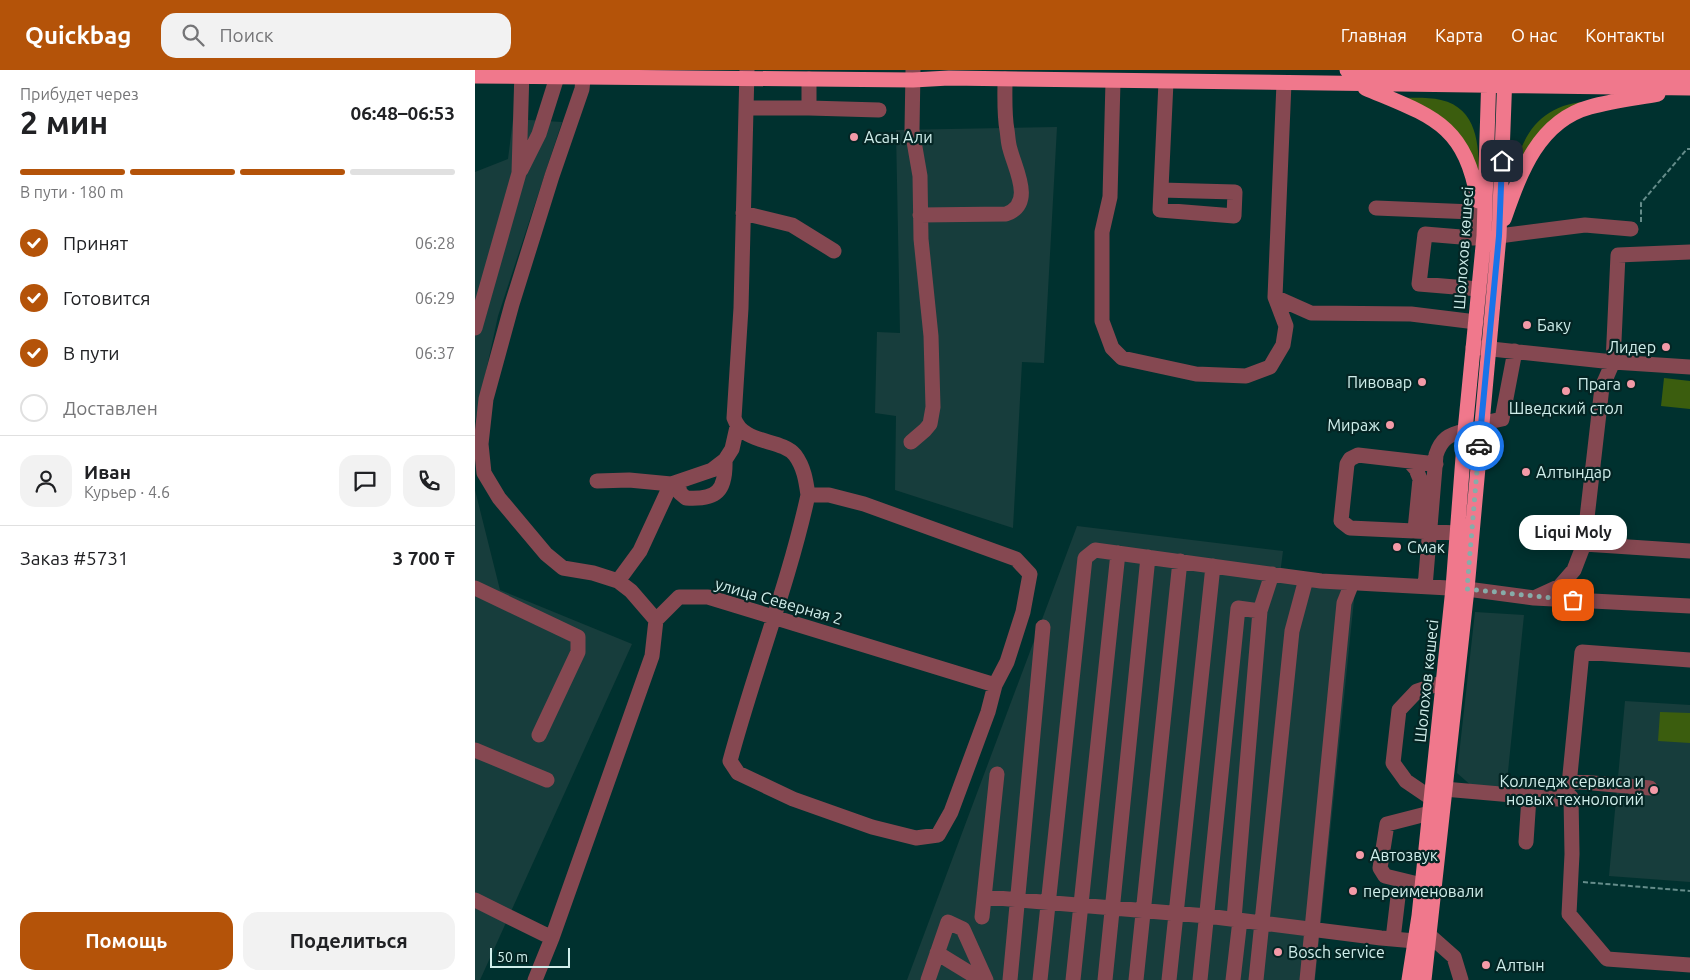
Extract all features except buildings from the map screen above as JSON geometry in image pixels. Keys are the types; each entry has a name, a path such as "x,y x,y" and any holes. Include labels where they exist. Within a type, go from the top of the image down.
{"highway":[{"path":"1347,70 1426,116 1451,134 1468,159 1491,236"},
{"path":"475,76 522,73 557,77 584,74 913,75 1005,79 1284,83 1358,75 1690,84"},
{"name":"Шолохов көшесі","path":"1411,979 1424,938 1444,789 1460,589 1457,533 1473,431 1489,348 1491,236 1489,80"},
{"path":"1491,236 1505,80"},
{"path":"1491,236 1529,159 1547,133 1570,116 1589,108 1690,84"},
{"name":"Шолохов көшесі","path":"1424,938 1423,885 1443,682 1460,589 1477,464 1470,384 1479,289 1491,236"}],"street":[{"path":"519,173 522,73"},
{"path":"535,980 552,938 652,656 657,620 631,591 617,581 593,573 563,568 546,554 499,498 483,473 481,444 486,399 515,295 552,176 583,89 584,74"},
{"path":"597,482 629,480 674,483 712,470 725,460 732,449 737,427 734,418 741,308 747,74"},
{"path":"911,442 930,424 933,407 931,336 920,215 920,176 912,130 913,75"},
{"path":"801,76 809,108"},
{"path":"475,328 519,173 539,134 557,77"},
{"path":"920,215 1006,214 1015,211 1019,204 1022,181 1009,148 1006,128 1005,79"},
{"path":"1113,81 1109,197 1102,232 1102,321 1113,348 1122,358 1196,374 1246,376 1270,367 1283,345 1285,326 1275,297 1284,83"},
{"path":"1161,190 1235,192 1234,216 1160,210 1166,82"},
{"path":"746,108 879,110"},
{"path":"1376,208 1473,212 1491,236"},
{"path":"743,213 792,226 834,251"},
{"path":"1479,289 1419,284 1425,234 1473,238 1585,225 1636,229"},
{"path":"1535,598 1561,586 1574,570 1584,544 1602,387 1613,362 1618,255 1690,252"},
{"path":"1275,297 1311,313 1411,314 1476,322"},
{"path":"1473,347 1613,362 1690,367"},
{"path":"1425,587 1439,446 1451,434 1473,431 1493,421 1502,419 1515,351"},
{"path":"737,427 745,433 794,454 803,471 808,495 799,539 745,705 730,761 738,773 793,799 872,827 916,838 938,835 951,812 988,712 995,685 1007,662 1023,612 1030,574 1016,560 864,504 829,496 808,495"},
{"path":"1436,464 1358,454 1350,459 1347,464 1341,521 1350,528 1457,533"},
{"path":"674,483 680,493 686,498 702,499 719,490 726,479 725,460"},
{"path":"1409,461 1416,469 1420,479 1415,530"},
{"path":"617,581 640,551 674,483"},
{"path":"1584,544 1690,551"},
{"path":"1040,980 1085,558 1095,550 1306,579 1460,589 1535,598 1690,606"},
{"path":"1073,980 1118,553"},
{"path":"1105,980 1148,557"},
{"path":"1136,980 1180,561"},
{"path":"1169,980 1213,566"},
{"path":"1233,980 1260,611 1272,574"},
{"path":"1255,980 1292,631 1306,579"},
{"path":"1307,980 1344,603 1352,583"},
{"path":"475,588 578,637 578,652 539,735"},
{"name":"улица Северная 2","path":"657,620 679,597 708,597 995,685"},
{"path":"1200,980 1238,608 1260,611"},
{"path":"1010,980 1016,899 1043,627"},
{"path":"1558,799 1570,781 1582,652 1690,660"},
{"path":"1423,885 1385,876 1380,868 1387,824 1431,806 1406,780 1393,763 1399,710 1417,691 1443,682"},
{"path":"475,750 547,780"},
{"path":"982,918 997,774"},
{"path":"1570,781 1650,788"},
{"path":"1444,789 1558,799 1571,797 1569,914 1607,959 1690,965"},
{"path":"1526,842 1529,797"},
{"path":"985,897 1237,919 1393,939 1424,938 1454,957 1461,980"},
{"path":"1393,939 1398,897"},
{"path":"475,900 552,938"},
{"path":"928,980 948,922 963,929 986,980"},
{"path":"937,954 981,980"}],"path":[{"path":"1636,229 1641,203 1687,149 1690,149"},
{"path":"1571,881 1690,891"}],"shaded area":[{"path":"513,119 562,122 498,316 475,422 475,172 508,159"},
{"path":"1057,127 1044,363 1022,362 1013,528 895,490 896,416 875,413 877,332 900,333 896,130"},
{"path":"475,490 500,590 632,644 480,980 475,980"},
{"path":"1077,526 1283,551 1279,582 1355,590 1315,980 907,980"},
{"path":"1475,612 1524,615 1506,791 1474,788 1457,773"},
{"name":"Колледж сервиса и новых технологий","path":"1625,701 1690,705 1690,882 1609,876"}],"green space":[{"path":"1398,98 1441,100 1454,105 1464,113 1471,122 1478,146 1479,184 1472,158"},
{"path":"1593,101 1578,108 1511,185 1520,151 1535,125 1546,115 1559,108 1574,103"},
{"path":"1664,378 1690,381 1690,409 1661,406"},
{"path":"1660,712 1690,713 1690,743 1658,741"}],"way so far":[{"path":"1479,446 1467,589 1535,598 1573,600"}],"place":[{"name":"Асан Али","path":"854,137"},
{"name":"Баку","path":"1527,325"},
{"name":"Лидер","path":"1666,347"},
{"name":"Пивовар","path":"1422,382"},
{"name":"Прага","path":"1631,384"},
{"name":"Шведский стол","path":"1566,391"},
{"name":"Мираж","path":"1390,425"},
{"name":"Алтындар","path":"1526,472"},
{"name":"Смак","path":"1397,547"},
{"name":"Liqui Moly","path":"1573,600"},
{"name":"Колледж сервиса и новых технологий","path":"1654,790"},
{"name":"Автозвук","path":"1360,855"},
{"name":"переименовали","path":"1353,891"},
{"name":"Bosch service","path":"1278,952"},
{"name":"Алтын","path":"1486,965"}],"route":[{"path":"1479,446 1499,236 1502,161"}]}
